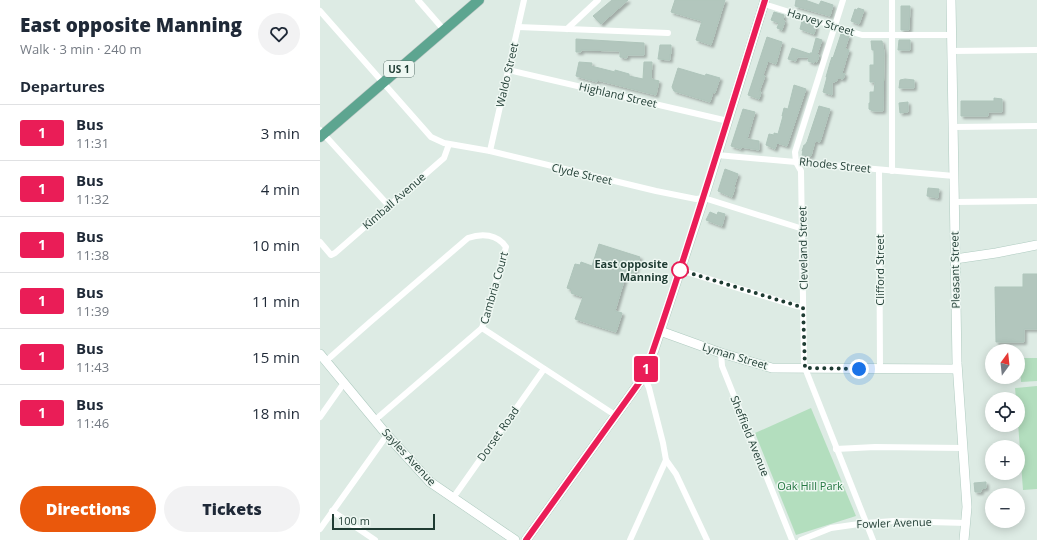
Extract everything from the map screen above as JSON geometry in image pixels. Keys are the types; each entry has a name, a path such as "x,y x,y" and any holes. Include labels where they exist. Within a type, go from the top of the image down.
{"main road":[{"name":"US 1","path":"321,134 383,83 479,0"}],"street":[{"path":"418,0 444,30"},
{"name":"Waldo Street","path":"490,151 524,0"},
{"path":"567,29 598,0"},
{"name":"Cleveland Street","path":"843,0 795,152 796,162 801,171 805,368 836,449 874,540"},
{"path":"892,0 892,171"},
{"name":"Pleasant Street","path":"951,0 957,369 967,507 964,540"},
{"path":"526,540 644,376 704,198 764,2"},
{"name":"Harvey Street","path":"764,2 862,35 952,34"},
{"name":"Clyde Street","path":"320,11 431,137 444,143 490,151 656,191 696,199 704,198 803,229"},
{"path":"518,27 668,33"},
{"path":"952,51 1037,50"},
{"name":"Highland Street","path":"508,70 728,121"},
{"path":"954,126 1037,126"},
{"path":"321,134 389,206"},
{"name":"Kimball Avenue","path":"320,242 331,255 335,253 444,158 449,144"},
{"name":"Rhodes Street","path":"717,155 954,176"},
{"name":"Clifford Street","path":"879,170 880,369"},
{"path":"954,202 1037,201"},
{"name":"Cambria Court","path":"323,358 468,238 478,234 493,236 502,241 506,247 482,328 616,415"},
{"path":"955,259 1037,245"},
{"path":"680,270 803,307"},
{"path":"374,420 482,328"},
{"name":"Lyman Street","path":"660,331 721,353 772,368 957,369"},
{"name":"Sheffield Avenue","path":"721,353 722,366 792,540"},
{"name":"Sayles Avenue","path":"323,358 374,420 430,482 515,540"},
{"name":"Dorset Road","path":"453,498 544,369"},
{"path":"644,376 663,443 666,460 676,474 708,540"},
{"path":"320,417 344,383"},
{"path":"320,529 387,435"},
{"path":"836,449 875,447 963,448"},
{"path":"630,540 635,532 666,460"},
{"path":"332,511 376,540"},
{"name":"Fowler Avenue","path":"801,540 831,528 866,523 894,521 966,522"},
{"path":"635,532 637,540"}],"green space":[{"path":"1025,358 1037,358 1037,381 1025,382"},
{"path":"1037,386 1037,489 1025,490 1025,488 1023,488 1022,480 1025,480 1025,440 1019,440 1019,432 1025,432 1025,392 1015,392 1015,388"},
{"name":"Oak Hill Park","path":"811,408 856,516 796,535 755,433"}],"building":[{"path":"612,0 628,0 601,24 593,16"},
{"path":"675,0 725,0 711,45 696,40 702,21 671,12"},
{"path":"796,0 805,0 819,5 821,1 833,5 830,16 795,6"},
{"path":"901,6 910,6 909,30 901,30"},
{"path":"858,8 864,10 859,24 851,21 855,9 857,10"},
{"path":"774,12 784,15 783,21 785,21 782,30 777,28 779,23 771,20"},
{"path":"802,21 816,26 814,34 800,29"},
{"path":"841,34 849,36 845,49 849,50 842,73 845,74 843,79 838,78 837,81 832,82 832,95 823,92 830,63"},
{"path":"767,37 782,42 776,64 768,61 763,75 765,76 759,92 761,92 759,99 748,95"},
{"path":"816,38 822,40 817,55 819,55 817,62 815,61 814,63 808,61 809,57 797,57 796,61 788,59 792,48 810,54 812,53"},
{"path":"576,39 644,43 644,55 627,55 627,58 620,57 620,51 581,50 581,52 576,52"},
{"path":"899,40 910,40 910,50 898,50"},
{"path":"871,41 882,41 884,52 883,111 873,111 869,109 870,92 874,92 875,82 870,82 870,65 874,65 874,50 872,50"},
{"path":"660,45 671,45 670,60 658,59"},
{"path":"579,62 592,63 591,66 615,72 615,70 629,74 629,76 643,79 644,62 652,62 651,79 659,81 656,95 576,76"},
{"path":"678,68 705,76 706,74 720,78 710,102 674,91 672,87"},
{"path":"900,80 914,80 914,88 899,88"},
{"path":"794,85 806,89 787,146 777,143 775,149 766,145 769,134 778,134 784,108 788,109"},
{"path":"994,98 1002,99 1002,112 988,112 988,116 961,116 961,101 994,101"},
{"path":"908,102 908,112 900,113 899,103"},
{"path":"819,106 830,109 820,142 815,141 811,156 802,155 804,145 807,142"},
{"path":"743,109 755,112 747,139 759,141 759,150 741,147 741,149 731,146"},
{"path":"725,169 738,174 732,197 718,191"},
{"path":"928,188 939,189 938,198 927,196"},
{"path":"710,212 717,215 718,212 725,214 722,226 706,220"},
{"path":"599,244 640,257 633,277 626,274 615,311 622,313 616,332 575,319 583,297 571,293 572,290 567,288 575,264 580,265 581,262 592,266"},
{"path":"1023,274 1037,274 1037,329 1024,329 1024,342 996,342 995,287 1023,287"},
{"path":"986,482 986,488 981,489 981,492 975,492 974,483"}],"bus line":[{"name":"1","path":"526,540 644,376 704,198 765,0"}],"place":[{"name":"East opposite Manning","path":"680,270"}],"route":[{"path":"680,270 803,307 805,368 859,369"}]}
